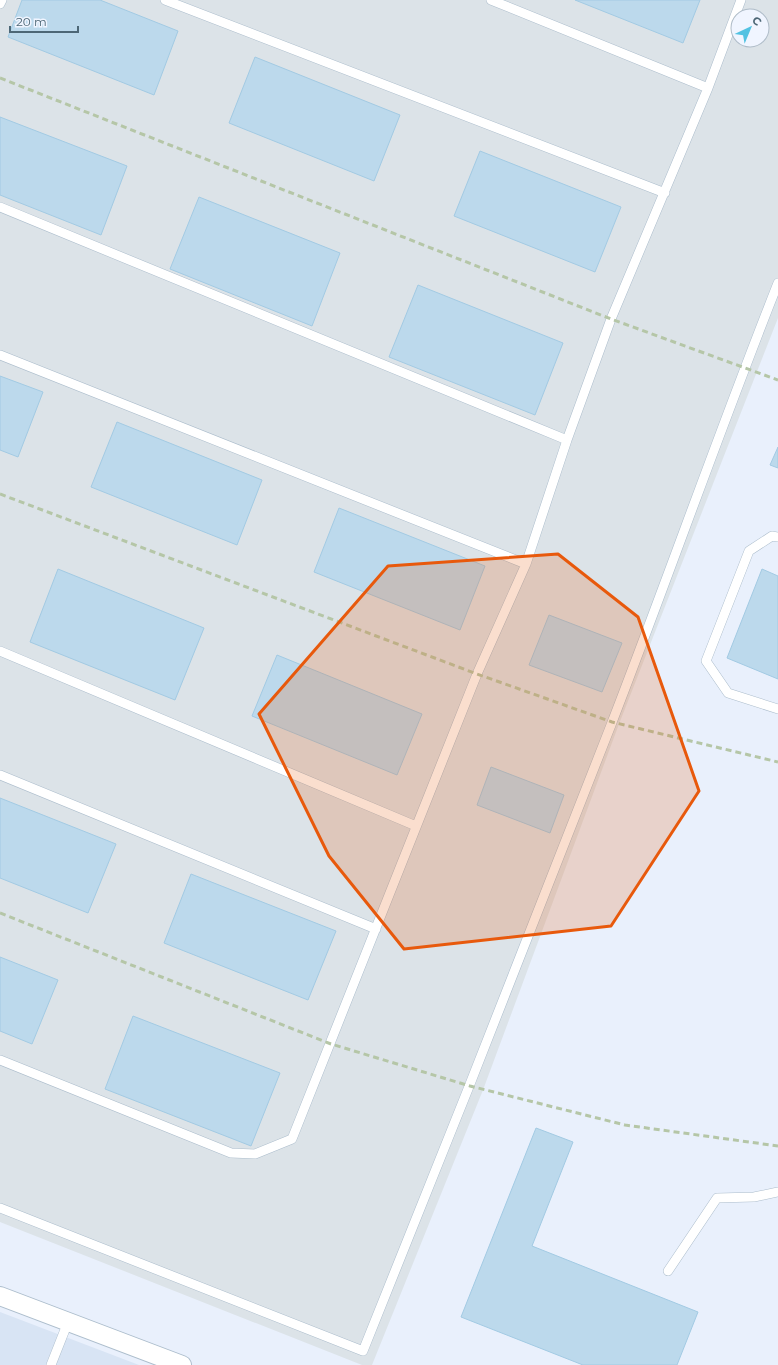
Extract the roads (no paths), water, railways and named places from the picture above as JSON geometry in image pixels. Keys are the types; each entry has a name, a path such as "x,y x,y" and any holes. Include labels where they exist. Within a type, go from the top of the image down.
{"street":[{"path":"0,1296 182,1365"}],"lane":[{"path":"0,4 2,0"},
{"path":"165,0 665,193"},
{"path":"491,0 708,88"},
{"path":"0,1060 231,1153 255,1154 292,1140 477,674 526,564 567,440 611,319 708,88 741,0"},
{"path":"0,207 567,440"},
{"path":"0,1208 363,1351 470,1086 609,730 744,368 778,283"},
{"path":"0,355 526,564"},
{"path":"778,537 772,536 749,551 706,662 728,693 778,709"},
{"path":"0,651 416,826"},
{"path":"0,775 376,929"},
{"path":"668,1271 718,1198 754,1197 778,1192"},
{"path":"51,1365 68,1322"}],"railway":[{"path":"0,78 611,319 778,380"},
{"path":"0,494 477,674 612,722 778,762"},
{"path":"0,913 331,1044 470,1086 625,1125 778,1146"}]}
